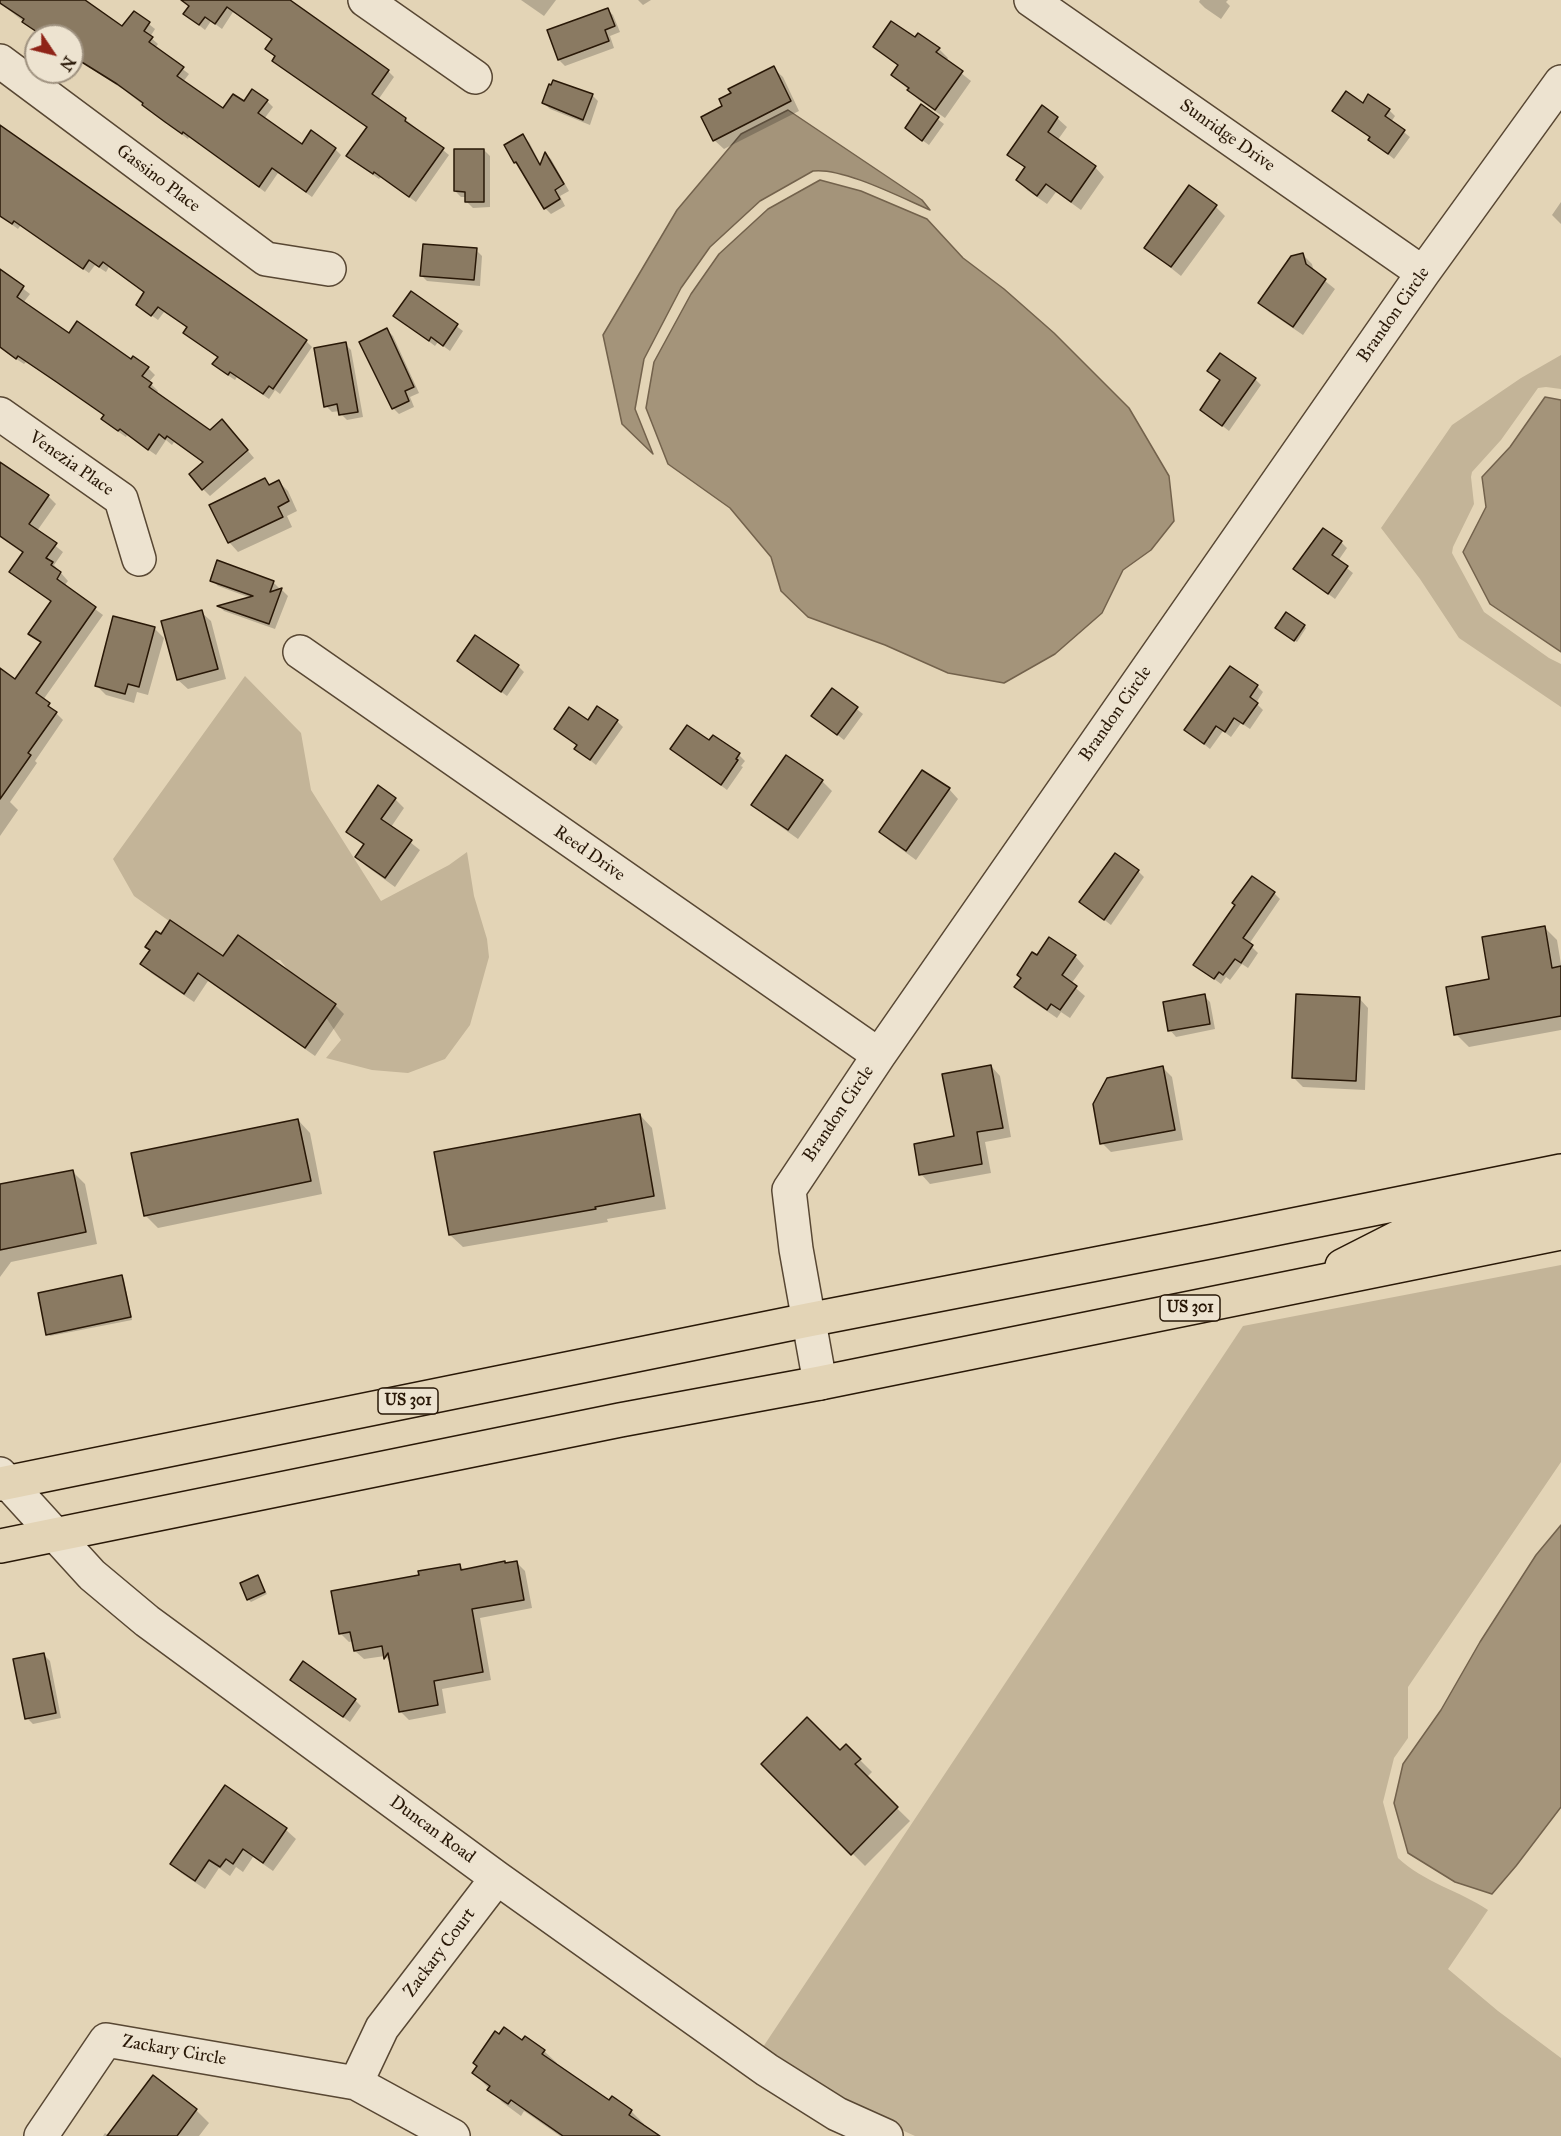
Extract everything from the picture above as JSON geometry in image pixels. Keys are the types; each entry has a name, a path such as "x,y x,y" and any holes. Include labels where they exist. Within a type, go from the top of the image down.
{"main road":[{"name":"US 301","path":"3,1480 1561,1171"},
{"path":"1306,1285 1403,1235 1561,1203"},
{"name":"US 301","path":"0,1546 1561,1233"}],"street":[{"path":"365,0 475,77"},
{"name":"Sunridge Drive","path":"1030,0 1423,273"},
{"name":"Gassino Place","path":"0,61 266,259 329,268"},
{"name":"Brandon Circle","path":"820,1383 796,1249 789,1190 879,1055 1423,273 1561,82"},
{"name":"Venezia Place","path":"0,414 121,499 139,560"},
{"name":"Reed Drive","path":"300,652 879,1055"},
{"name":"Duncan Road","path":"3,1480 92,1575 139,1614 497,1878 767,2070 837,2114 886,2136"},
{"name":"Zackary Court","path":"356,2083 382,2028 497,1878"},
{"name":"Zackary Circle","path":"41,2136 106,2040 356,2083 453,2136"}],"shaded area":[{"path":"788,110 922,200 930,210 872,184 825,171 813,171 760,201 710,247 681,288 644,359 635,409 653,454 622,424 603,335 677,210 741,134"},
{"path":"820,180 861,191 927,219 963,258 1004,289 1054,333 1129,408 1169,476 1174,521 1151,550 1123,570 1102,613 1055,654 1004,683 948,673 885,645 808,617 781,591 771,557 730,508 668,464 646,408 654,362 691,294 719,254 768,209"},
{"path":"1561,355 1561,389 1538,388 1501,440 1472,472 1474,504 1452,553 1484,612 1561,664 1561,707 1459,638 1420,579 1381,528 1452,425 1521,378"},
{"path":"1545,397 1561,400 1561,652 1490,604 1463,552 1486,507 1482,477 1510,447"},
{"path":"245,676 301,733 311,790 381,901 449,865 467,852 474,896 487,939 489,957 470,1025 445,1059 408,1073 372,1070 326,1058 341,1040 325,1016 280,960 218,956 134,896 113,859"},
{"path":"1561,1265 1561,1462 1408,1687 1408,1738 1394,1758 1383,1802 1398,1858 1419,1874 1488,1910 1448,1969 1498,2011 1561,2058 1561,2136 915,2136 842,2103 761,2050 1243,1326"},
{"path":"1561,1525 1561,1807 1492,1894 1455,1882 1408,1853 1394,1803 1403,1764 1441,1710 1480,1642 1536,1555"}],"building":[{"path":"0,0 85,0 122,26 134,11 150,22 144,31 153,37 149,42 184,67 177,76 223,108 233,94 244,101 252,89 268,100 258,113 302,144 311,130 336,148 306,192 272,168 259,187 183,132 182,134 165,122 117,84 84,63 84,24 25,24 22,22 24,19 0,3"},
{"path":"181,0 290,0 389,70 372,94 406,118 405,121 444,148 409,197 374,172 373,174 346,156 367,127 272,61 275,56 265,49 272,39 227,7 215,24 205,17 199,25 183,14 189,6"},
{"path":"608,8 615,26 605,30 609,41 558,60 547,30"},
{"path":"891,21 915,37 918,33 940,48 936,52 963,71 935,110 891,75 898,65 873,47"},
{"path":"774,66 791,101 713,141 701,117 722,106 719,99 731,93 728,89"},
{"path":"553,80 593,94 583,120 542,103 549,84 551,85"},
{"path":"1346,91 1363,103 1368,94 1390,109 1385,116 1405,130 1388,154 1368,140 1370,137 1332,111"},
{"path":"921,104 939,117 922,141 905,128"},
{"path":"1042,105 1058,117 1048,132 1096,166 1071,202 1046,184 1037,196 1016,180 1025,167 1007,155"},
{"path":"0,125 307,340 273,389 269,386 263,394 230,372 228,375 212,364 218,357 183,333 187,327 158,307 151,316 136,305 144,292 103,262 99,267 89,260 83,269 14,221 12,224 0,216"},
{"path":"523,134 540,165 545,152 564,184 555,190 560,199 544,209 504,145"},
{"path":"454,149 484,149 484,202 465,202 465,192 454,191"},
{"path":"1189,185 1217,205 1171,267 1144,248"},
{"path":"423,244 477,248 474,280 420,276"},
{"path":"1303,253 1306,264 1326,279 1293,327 1258,303 1291,256"},
{"path":"0,269 24,286 17,297 69,333 77,321 131,359 133,356 149,367 142,376 152,383 149,387 210,430 222,419 248,450 202,490 189,474 203,462 167,436 165,439 159,434 148,450 120,429 118,431 101,419 104,415 55,381 18,356 16,359 0,347"},
{"path":"411,291 458,324 443,346 431,337 429,341 393,316"},
{"path":"387,328 414,387 405,391 409,401 392,409 359,342"},
{"path":"346,342 358,412 339,415 337,404 324,407 314,348"},
{"path":"1220,353 1256,378 1222,426 1200,410 1220,380 1207,371"},
{"path":"0,462 49,495 29,524 57,543 46,558 53,562 51,565 61,572 57,579 96,607 36,693 50,703 48,706 57,712 28,753 31,755 0,799 0,668 15,679 41,642 28,634 51,601 9,572 23,552 0,536"},
{"path":"265,478 269,485 279,480 289,501 278,507 283,517 228,543 209,505"},
{"path":"1323,528 1342,541 1332,555 1348,566 1328,594 1293,569"},
{"path":"217,560 274,581 270,592 282,588 269,624 217,606 253,596 210,581"},
{"path":"202,610 218,669 177,680 161,621"},
{"path":"1286,612 1305,625 1294,641 1275,628"},
{"path":"113,616 155,627 139,687 128,684 125,694 95,686"},
{"path":"475,635 519,665 501,692 457,661"},
{"path":"1230,666 1258,685 1250,697 1258,703 1243,724 1234,718 1225,732 1216,726 1204,744 1184,730"},
{"path":"832,688 858,707 837,735 811,716"},
{"path":"597,706 618,720 590,760 574,749 577,745 554,729 569,707 588,720"},
{"path":"687,725 709,740 713,735 740,753 736,759 738,760 721,785 670,749"},
{"path":"786,755 823,780 788,830 751,805"},
{"path":"922,770 950,788 906,851 879,832"},
{"path":"378,785 396,798 381,819 412,840 385,878 355,857 364,844 346,832"},
{"path":"1115,853 1139,870 1104,920 1079,902"},
{"path":"1252,876 1275,892 1243,938 1253,945 1241,963 1235,959 1223,975 1219,972 1214,979 1193,965 1235,905 1232,903"},
{"path":"170,920 223,956 238,935 336,1004 305,1048 198,973 184,994 140,964 150,950 145,947 156,931 161,934"},
{"path":"1545,926 1552,968 1561,966 1561,1016 1454,1035 1446,987 1489,979 1482,937"},
{"path":"1049,937 1076,955 1062,975 1077,986 1060,1010 1051,1004 1047,1010 1014,987 1021,978 1017,975 1032,952 1037,955"},
{"path":"1205,994 1210,1024 1168,1031 1163,1002"},
{"path":"1296,994 1360,997 1356,1081 1292,1078"},
{"path":"991,1065 1003,1128 977,1132 982,1164 919,1175 914,1144 954,1136 942,1074"},
{"path":"1163,1066 1175,1130 1100,1144 1093,1104 1107,1078"},
{"path":"640,1114 654,1196 595,1207 596,1209 449,1235 434,1152"},
{"path":"298,1119 311,1181 144,1216 131,1153"},
{"path":"73,1170 86,1232 0,1250 0,1184"},
{"path":"122,1275 131,1317 46,1335 38,1293"},
{"path":"505,1561 505,1563 517,1561 524,1600 472,1609 483,1672 434,1681 438,1705 399,1712 388,1653 384,1659 382,1646 354,1651 350,1632 339,1634 331,1591 419,1575 418,1571 460,1564 461,1570"},
{"path":"258,1575 265,1592 247,1600 240,1583"},
{"path":"44,1653 56,1713 25,1719 13,1659"},
{"path":"303,1661 356,1699 343,1717 290,1680"},
{"path":"807,1717 840,1750 846,1744 861,1759 855,1764 898,1807 851,1855 761,1764"},
{"path":"225,1785 287,1828 263,1863 243,1849 233,1864 226,1859 220,1867 209,1860 195,1881 170,1864"},
{"path":"504,2027 522,2040 525,2036 545,2050 542,2054 609,2100 612,2096 632,2110 629,2115 660,2136 563,2136 511,2100 508,2104 487,2090 490,2086 472,2073 477,2066 473,2063 495,2031 499,2034"},
{"path":"153,2075 197,2109 177,2136 107,2136"}]}
